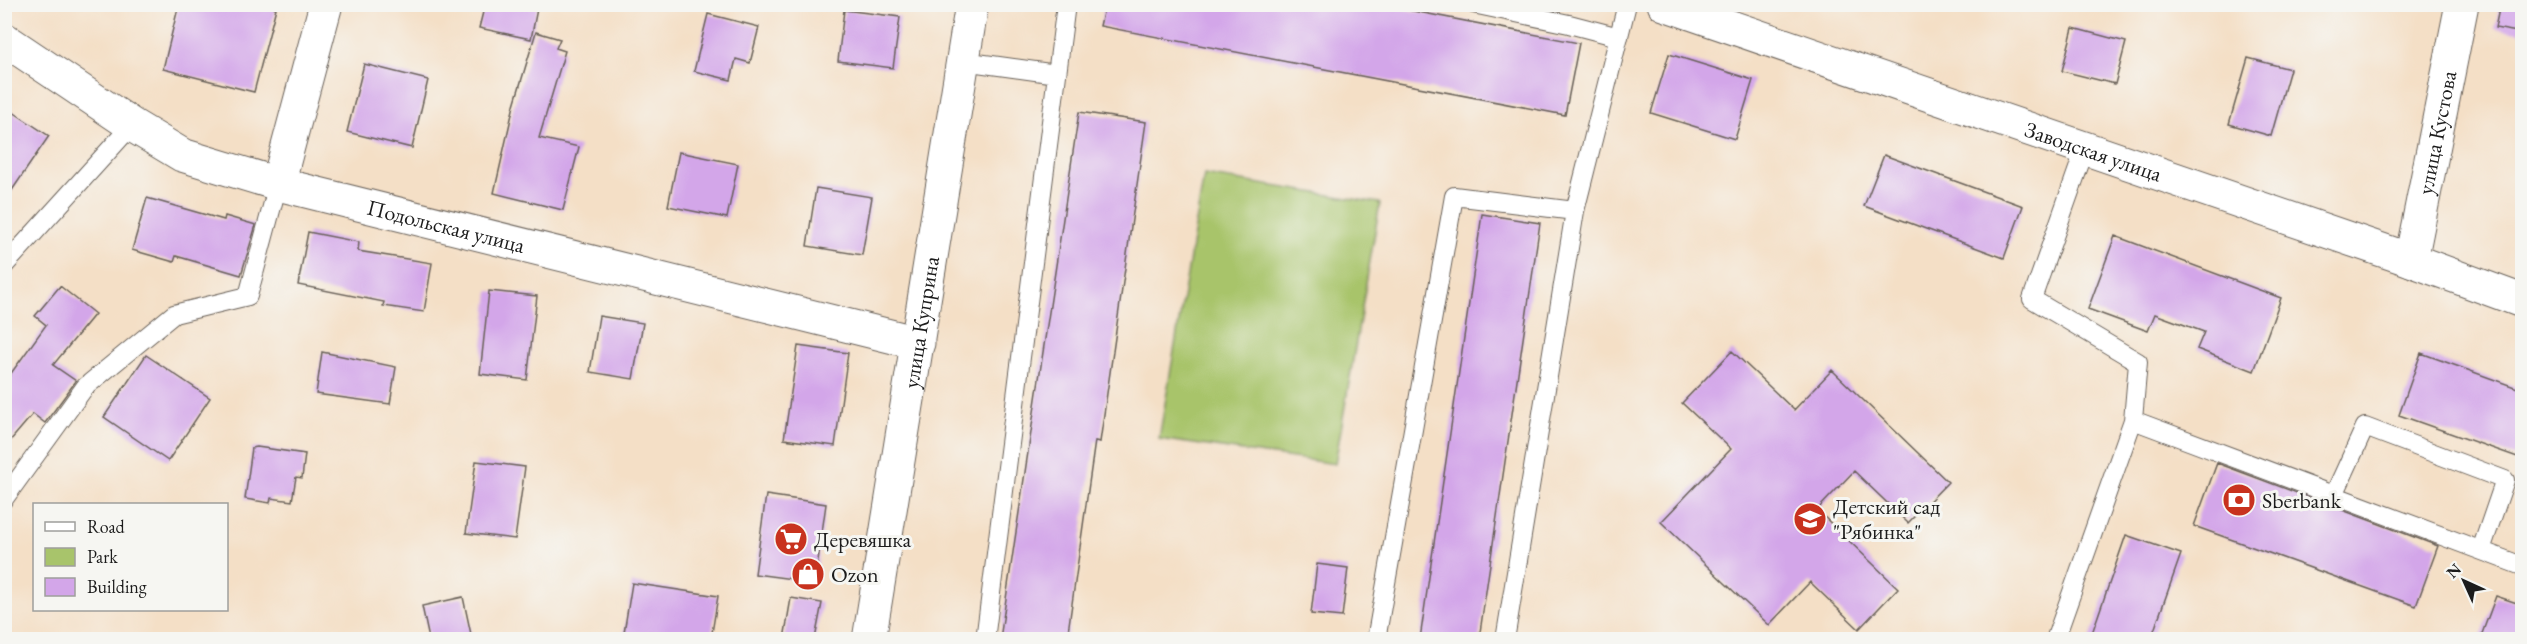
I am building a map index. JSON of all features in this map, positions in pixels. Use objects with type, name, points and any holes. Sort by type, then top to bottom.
[{"type":"street","points":[[278,184],[326,4]]},
{"type":"street","name":"улица Куприна","points":[[869,639],[972,4]]},
{"type":"street","name":"Заводская улица","points":[[1664,4],[2411,260],[2523,301]]},
{"type":"street","name":"улица Кустова","points":[[2411,260],[2462,4]]},
{"type":"street","name":"Подольская улица","points":[[4,39],[132,125],[182,155],[278,184],[918,343]]},
{"type":"lane","points":[[985,639],[1066,4]]},
{"type":"lane","points":[[1473,4],[1619,37]]},
{"type":"lane","points":[[1505,639],[1575,211],[1627,4]]},
{"type":"lane","points":[[963,61],[1057,74]]},
{"type":"lane","points":[[4,266],[132,125]]},
{"type":"lane","points":[[2055,639],[2133,420],[2139,362],[2032,299],[2085,148]]},
{"type":"lane","points":[[4,499],[85,387],[174,314],[249,296],[278,184]]},
{"type":"lane","points":[[1376,639],[1454,196],[1575,211]]},
{"type":"lane","points":[[2133,420],[2523,566]]},
{"type":"lane","points":[[2334,495],[2365,427],[2505,480],[2481,550]]},
{"type":"green space","points":[[1204,175],[1380,203],[1335,464],[1159,439]]},
{"type":"building","points":[[179,4],[261,4],[276,8],[254,92],[163,69]]},
{"type":"building","points":[[485,4],[538,4],[531,39],[479,28]]},
{"type":"building","points":[[1105,4],[1377,4],[1579,43],[1565,115],[1100,26]]},
{"type":"building","points":[[2500,4],[2523,4],[2523,33],[2495,28]]},
{"type":"building","points":[[844,10],[900,17],[893,68],[838,61]]},
{"type":"building","points":[[708,14],[759,27],[750,63],[736,59],[731,80],[694,71]]},
{"type":"building","points":[[2073,28],[2126,42],[2115,84],[2062,71]]},
{"type":"building","points":[[536,32],[560,39],[556,48],[565,51],[539,138],[579,147],[563,210],[494,193],[514,105]]},
{"type":"building","points":[[1669,54],[1753,80],[1735,139],[1651,113]]},
{"type":"building","points":[[2248,58],[2290,69],[2271,136],[2229,124]]},
{"type":"building","points":[[364,64],[428,80],[412,148],[347,132]]},
{"type":"building","points":[[4,106],[49,136],[4,202]]},
{"type":"building","points":[[1079,112],[1146,122],[1100,442],[1095,441],[1067,639],[1000,639]]},
{"type":"building","points":[[679,152],[738,164],[727,218],[668,206]]},
{"type":"building","points":[[1884,155],[2023,206],[2004,258],[1864,206]]},
{"type":"building","points":[[816,188],[872,197],[862,255],[807,246]]},
{"type":"building","points":[[147,198],[224,220],[225,216],[256,225],[241,275],[176,256],[174,262],[132,250]]},
{"type":"building","points":[[1482,214],[1540,223],[1479,639],[1420,639]]},
{"type":"building","points":[[308,232],[359,242],[358,251],[432,263],[424,312],[383,306],[384,302],[298,285]]},
{"type":"building","points":[[2115,236],[2281,298],[2254,371],[2197,349],[2204,332],[2155,314],[2148,331],[2088,309]]},
{"type":"building","points":[[60,286],[95,314],[53,365],[76,381],[45,423],[33,414],[4,448],[4,383],[46,325],[35,316]]},
{"type":"building","points":[[489,291],[537,296],[527,380],[480,374]]},
{"type":"building","points":[[599,316],[643,323],[633,379],[590,372]]},
{"type":"building","points":[[798,346],[848,353],[835,446],[784,439]]},
{"type":"building","points":[[1732,351],[1794,410],[1832,370],[1948,482],[1908,523],[1854,471],[1817,510],[1898,588],[1859,629],[1810,582],[1769,625],[1661,522],[1731,449],[1682,403]]},
{"type":"building","points":[[322,352],[396,367],[390,404],[316,394]]},
{"type":"building","points":[[2421,353],[2523,390],[2523,459],[2399,415]]},
{"type":"building","points":[[146,355],[210,398],[168,461],[104,417]]},
{"type":"building","points":[[252,448],[305,454],[302,478],[296,477],[292,501],[271,498],[270,503],[245,499]]},
{"type":"building","points":[[476,461],[525,467],[515,539],[466,533]]},
{"type":"building","points":[[2217,463],[2438,546],[2416,606],[2194,526]]},
{"type":"building","name":"Деревяшка","points":[[766,495],[826,504],[815,582],[755,574]]},
{"type":"building","points":[[2126,535],[2181,554],[2151,639],[2090,639]]},
{"type":"building","points":[[1317,564],[1348,568],[1342,617],[1311,614]]},
{"type":"building","points":[[632,583],[718,596],[711,639],[623,639]]},
{"type":"building","points":[[2496,596],[2523,605],[2523,639],[2480,639]]},
{"type":"building","points":[[463,597],[472,639],[429,639],[422,606]]},
{"type":"building","points":[[791,598],[822,603],[815,639],[784,639]]},
{"type":"place","name":"Sberbank","points":[[2239,500]]},
{"type":"place","name":"Детский сад \"Рябинка\"","points":[[1810,519]]},
{"type":"place","name":"Деревяшка","points":[[791,539]]},
{"type":"place","name":"Ozon","points":[[808,574]]}]
